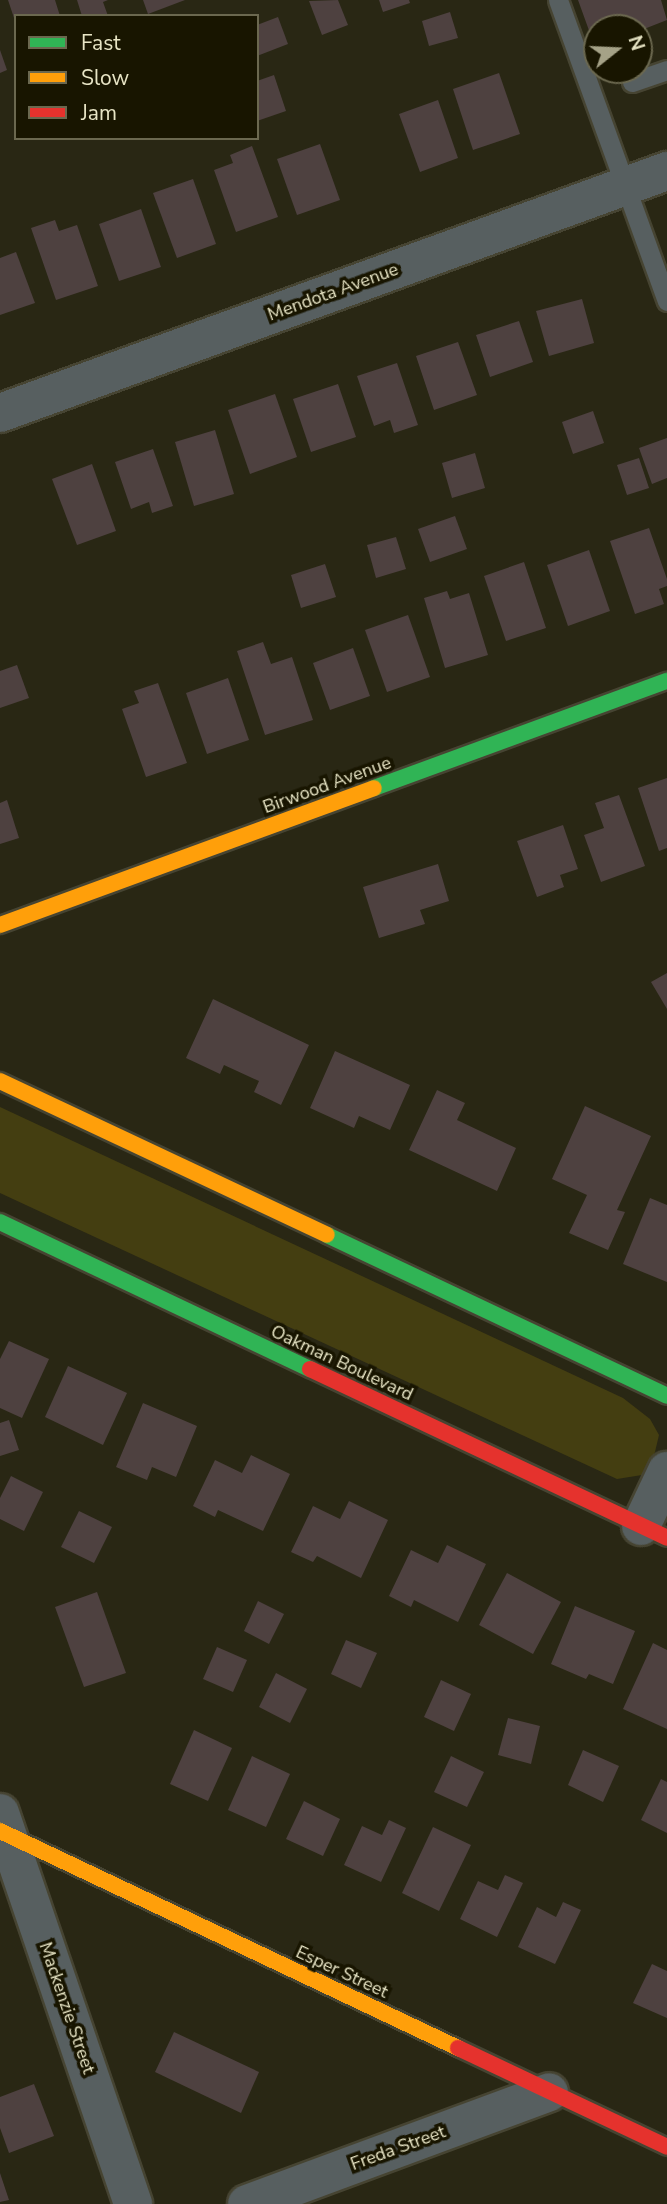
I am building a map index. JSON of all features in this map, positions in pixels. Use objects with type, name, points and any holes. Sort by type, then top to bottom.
[{"type":"street","name":"Mendota Avenue","points":[[0,413],[667,172]]},
{"type":"street","name":"Birwood Avenue","points":[[0,925],[667,681]]},
{"type":"street","points":[[0,1081],[667,1396]]},
{"type":"street","name":"Oakman Boulevard","points":[[0,1222],[654,1532]]},
{"type":"street","points":[[654,1532],[667,1471]]},
{"type":"street","name":"Esper Street","points":[[2,1826],[667,2147]]},
{"type":"street","name":"Mackenzie Street","points":[[2,1826],[134,2204]]},
{"type":"street","name":"Freda Street","points":[[247,2204],[549,2092]]},
{"type":"lane","points":[[558,0],[667,302]]},
{"type":"shaded area","points":[[0,1107],[623,1398],[650,1419],[659,1435],[654,1456],[642,1475],[617,1479],[0,1193]]},
{"type":"building","points":[[8,0],[55,0],[59,14],[14,14],[14,18]]},
{"type":"building","points":[[77,0],[108,0],[103,2],[107,14],[81,14]]},
{"type":"building","points":[[143,0],[185,0],[148,14]]},
{"type":"building","points":[[338,0],[348,25],[322,35],[309,1]]},
{"type":"building","points":[[379,0],[409,0],[410,3],[383,12]]},
{"type":"building","points":[[578,0],[661,0],[667,20],[653,26],[653,14],[583,14]]},
{"type":"building","points":[[450,12],[458,38],[429,46],[422,21]]},
{"type":"building","points":[[278,17],[288,44],[259,55],[259,24]]},
{"type":"building","points":[[0,50],[7,70],[0,73]]},
{"type":"building","points":[[499,73],[520,134],[473,150],[453,89]]},
{"type":"building","points":[[274,75],[286,111],[259,120],[259,80]]},
{"type":"building","points":[[438,100],[458,158],[420,172],[399,114]]},
{"type":"building","points":[[320,144],[340,200],[297,215],[277,159]]},
{"type":"building","points":[[252,146],[278,217],[236,232],[214,170],[233,163],[230,155]]},
{"type":"building","points":[[193,179],[216,244],[177,258],[153,193]]},
{"type":"building","points":[[141,209],[161,267],[119,281],[99,224]]},
{"type":"building","points":[[55,220],[59,231],[77,225],[98,286],[56,300],[31,228]]},
{"type":"building","points":[[16,252],[35,303],[0,315],[0,258]]},
{"type":"building","points":[[582,299],[594,343],[549,356],[536,311]]},
{"type":"building","points":[[519,321],[533,362],[490,377],[476,335]]},
{"type":"building","points":[[458,342],[477,395],[434,410],[416,356]]},
{"type":"building","points":[[397,363],[418,425],[394,433],[390,420],[374,426],[357,376]]},
{"type":"building","points":[[338,384],[356,437],[311,452],[293,399]]},
{"type":"building","points":[[275,394],[297,457],[250,474],[228,410]]},
{"type":"building","points":[[593,411],[604,443],[573,454],[562,422]]},
{"type":"building","points":[[215,430],[234,494],[194,506],[175,442]]},
{"type":"building","points":[[667,438],[667,478],[652,484],[639,448]]},
{"type":"building","points":[[153,449],[173,506],[152,513],[149,502],[131,509],[115,462]]},
{"type":"building","points":[[475,453],[485,488],[452,498],[442,463]]},
{"type":"building","points":[[639,458],[649,488],[627,495],[617,465]]},
{"type":"building","points":[[92,464],[116,531],[77,545],[52,479]]},
{"type":"building","points":[[455,516],[467,549],[430,562],[418,529]]},
{"type":"building","points":[[649,528],[667,586],[659,589],[664,604],[635,614],[610,541]]},
{"type":"building","points":[[396,537],[406,569],[376,578],[367,545]]},
{"type":"building","points":[[589,550],[610,611],[568,626],[547,565]]},
{"type":"building","points":[[524,562],[546,628],[506,641],[484,576]]},
{"type":"building","points":[[325,564],[336,597],[301,608],[291,575]]},
{"type":"building","points":[[447,591],[450,599],[469,593],[488,655],[445,668],[424,598]]},
{"type":"building","points":[[408,615],[430,677],[387,692],[365,630]]},
{"type":"building","points":[[263,642],[271,664],[292,657],[313,720],[265,735],[237,651]]},
{"type":"building","points":[[353,648],[370,696],[330,710],[313,663]]},
{"type":"building","points":[[17,665],[29,698],[0,708],[0,671]]},
{"type":"building","points":[[228,678],[249,740],[207,754],[186,693]]},
{"type":"building","points":[[158,683],[187,763],[146,777],[122,709],[139,703],[134,691]]},
{"type":"building","points":[[667,778],[667,848],[659,851],[638,788]]},
{"type":"building","points":[[619,795],[645,866],[601,882],[584,835],[604,828],[595,803]]},
{"type":"building","points":[[7,800],[19,838],[0,844],[0,803]]},
{"type":"building","points":[[563,825],[578,869],[560,875],[564,887],[537,897],[517,841]]},
{"type":"building","points":[[438,864],[449,901],[420,910],[425,924],[379,938],[363,887]]},
{"type":"building","points":[[667,973],[667,1009],[651,982]]},
{"type":"building","points":[[213,999],[309,1045],[281,1105],[254,1092],[259,1081],[224,1065],[220,1074],[186,1058]]},
{"type":"building","points":[[335,1051],[410,1085],[390,1130],[359,1116],[354,1128],[310,1108]]},
{"type":"building","points":[[437,1090],[465,1103],[457,1120],[516,1148],[497,1191],[409,1150]]},
{"type":"building","points":[[585,1106],[651,1136],[617,1210],[625,1212],[608,1250],[569,1233],[587,1195],[552,1179]]},
{"type":"building","points":[[650,1198],[667,1205],[667,1282],[623,1264]]},
{"type":"building","points":[[9,1341],[49,1359],[22,1418],[0,1408],[0,1359]]},
{"type":"building","points":[[68,1366],[127,1393],[103,1445],[45,1417]]},
{"type":"building","points":[[143,1403],[197,1426],[176,1477],[152,1467],[147,1480],[116,1467]]},
{"type":"building","points":[[9,1420],[19,1450],[0,1456],[0,1423]]},
{"type":"building","points":[[251,1455],[290,1474],[263,1531],[218,1510],[215,1517],[193,1506],[215,1460],[242,1473]]},
{"type":"building","points":[[11,1476],[43,1492],[24,1531],[0,1519],[0,1498]]},
{"type":"building","points":[[349,1501],[388,1520],[361,1578],[317,1556],[313,1562],[291,1552],[313,1506],[340,1519]]},
{"type":"building","points":[[79,1511],[112,1527],[94,1563],[61,1547]]},
{"type":"building","points":[[447,1545],[486,1564],[458,1622],[414,1600],[411,1607],[389,1596],[411,1550],[438,1563]]},
{"type":"building","points":[[507,1573],[561,1602],[533,1654],[479,1625]]},
{"type":"building","points":[[97,1592],[126,1673],[84,1687],[55,1607]]},
{"type":"building","points":[[258,1601],[284,1614],[269,1644],[244,1631]]},
{"type":"building","points":[[575,1606],[635,1631],[613,1684],[589,1674],[586,1679],[551,1664]]},
{"type":"building","points":[[346,1640],[377,1653],[361,1688],[331,1674]]},
{"type":"building","points":[[653,1643],[667,1650],[667,1729],[623,1709]]},
{"type":"building","points":[[217,1647],[247,1660],[233,1692],[203,1679]]},
{"type":"building","points":[[276,1673],[307,1689],[290,1723],[259,1707]]},
{"type":"building","points":[[441,1680],[471,1694],[454,1731],[424,1717]]},
{"type":"building","points":[[508,1718],[540,1726],[531,1764],[498,1755]]},
{"type":"building","points":[[194,1730],[232,1748],[208,1801],[170,1784]]},
{"type":"building","points":[[583,1750],[619,1766],[603,1802],[568,1785]]},
{"type":"building","points":[[252,1756],[290,1774],[266,1827],[228,1810]]},
{"type":"building","points":[[451,1756],[484,1772],[467,1807],[434,1792]]},
{"type":"building","points":[[661,1779],[667,1782],[667,1833],[641,1820]]},
{"type":"building","points":[[304,1801],[340,1819],[323,1856],[286,1839]]},
{"type":"building","points":[[389,1820],[406,1828],[381,1882],[344,1865],[362,1826],[382,1835]]},
{"type":"building","points":[[433,1827],[471,1845],[439,1911],[402,1893]]},
{"type":"building","points":[[505,1875],[523,1883],[497,1937],[460,1919],[478,1881],[498,1890]]},
{"type":"building","points":[[563,1902],[581,1910],[555,1964],[518,1947],[537,1907],[556,1917]]},
{"type":"building","points":[[652,1964],[667,1971],[667,2018],[633,2003]]},
{"type":"building","points":[[174,2032],[259,2072],[241,2113],[155,2072]]},
{"type":"building","points":[[34,2084],[54,2136],[9,2153],[0,2128],[0,2097]]},
{"type":"building","points":[[0,2173],[9,2200],[0,2202]]},
{"type":"traffic: fast","points":[[374,788],[667,681]]},
{"type":"traffic: fast","points":[[0,1222],[310,1369]]},
{"type":"traffic: fast","points":[[327,1235],[667,1396]]},
{"type":"traffic: slow","points":[[0,925],[374,788]]},
{"type":"traffic: slow","points":[[0,1081],[327,1235]]},
{"type":"traffic: slow","points":[[0,1831],[458,2048]]},
{"type":"traffic: jam","points":[[310,1369],[667,1538]]},
{"type":"traffic: jam","points":[[458,2048],[667,2147]]}]
